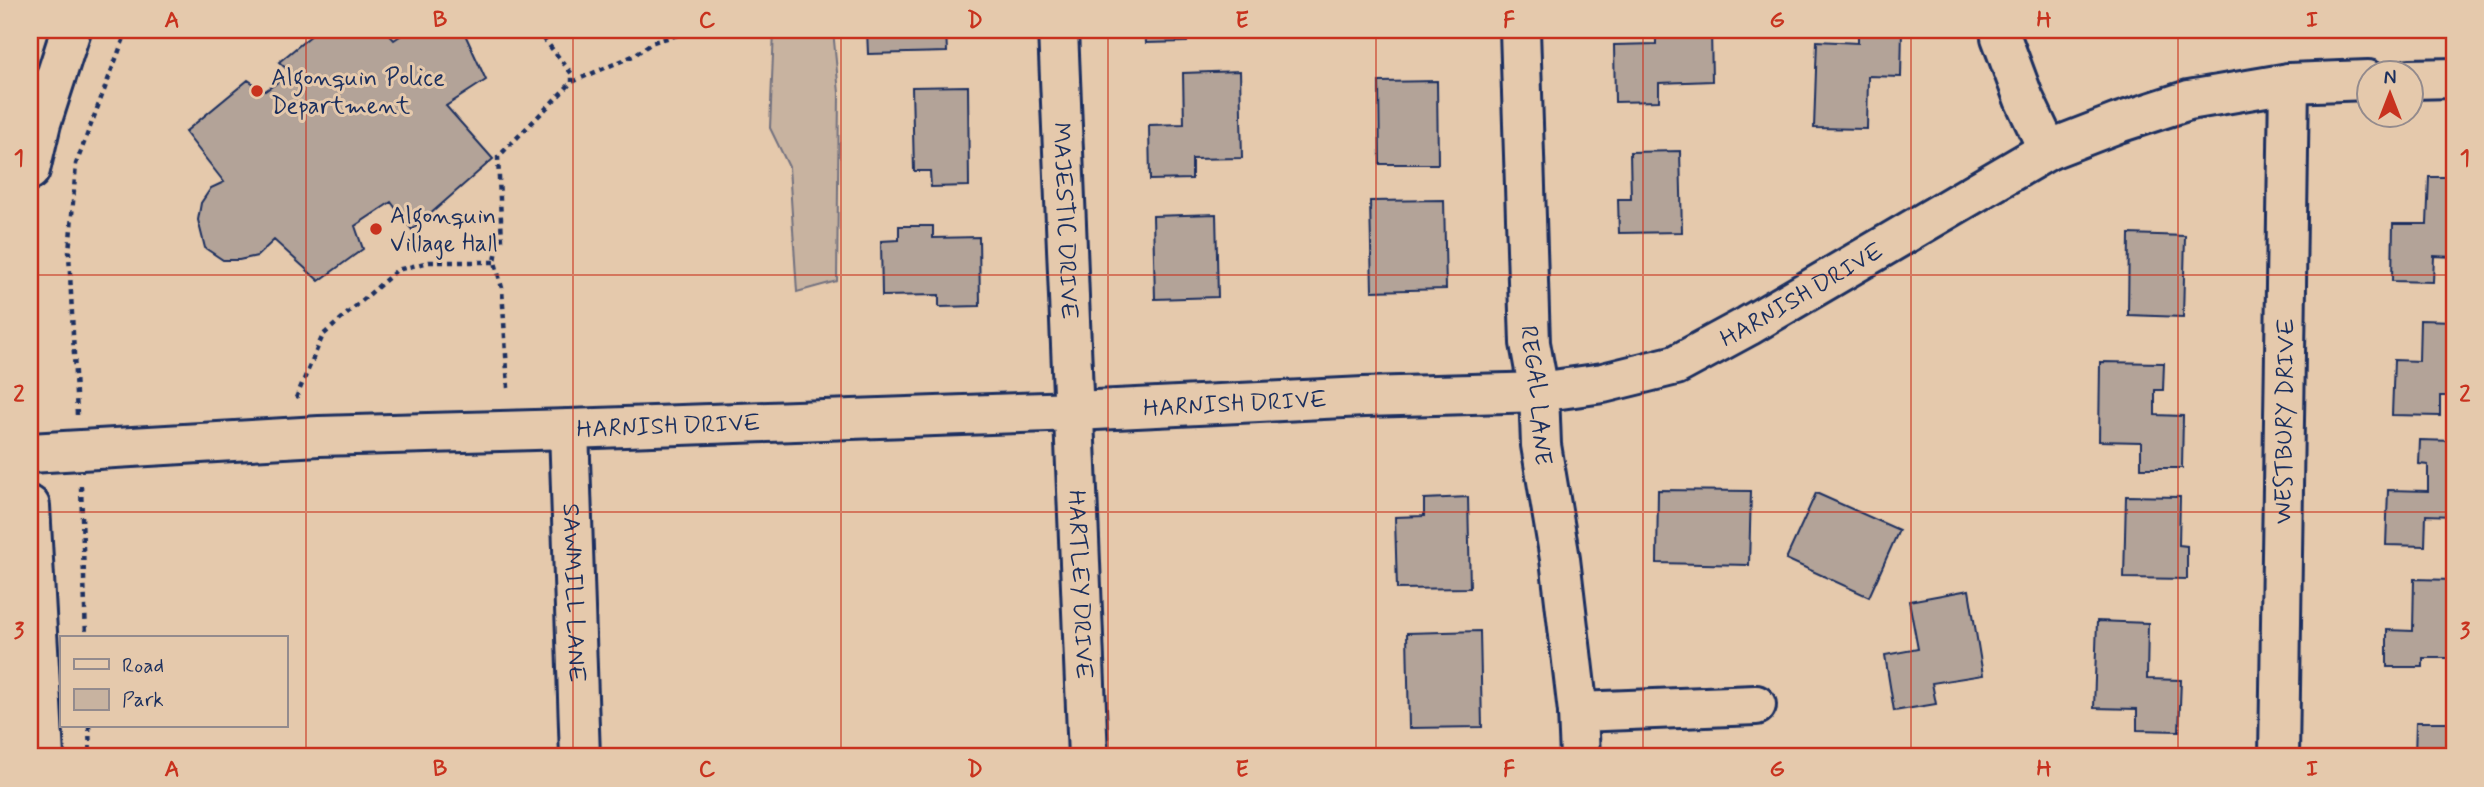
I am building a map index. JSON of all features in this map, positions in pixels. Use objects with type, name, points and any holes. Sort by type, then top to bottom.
[{"type":"street","points":[[30,170],[41,123],[71,30]]},
{"type":"street","name":"MAJESTIC DRIVE","points":[[1058,30],[1075,411]]},
{"type":"street","name":"REGAL LANE","points":[[1520,30],[1530,343],[1539,392],[1541,445],[1560,559],[1578,712],[1580,757]]},
{"type":"street","points":[[2000,30],[2024,99],[2048,150]]},
{"type":"street","points":[[2424,79],[2454,78]]},
{"type":"street","name":"HARNISH DRIVE","points":[[30,453],[319,436],[1075,411],[1364,397],[1539,392],[1603,383],[1676,365],[1748,326],[2048,150],[2189,100],[2288,83],[2354,81]]},
{"type":"street","name":"WESTBURY DRIVE","points":[[2279,757],[2288,83]]},
{"type":"street","name":"HARTLEY DRIVE","points":[[1075,411],[1088,757]]},
{"type":"street","name":"SAWMILL LANE","points":[[569,429],[580,757]]},
{"type":"street","points":[[30,506],[44,757]]},
{"type":"street","points":[[1578,712],[1756,705]]},
{"type":"path","points":[[86,636],[68,253],[76,164],[127,30]]},
{"type":"path","points":[[537,30],[572,74],[572,82]]},
{"type":"path","points":[[508,388],[502,288],[495,262],[497,249],[502,241],[498,156],[572,82],[633,56],[653,42],[695,30]]},
{"type":"path","points":[[296,397],[323,335],[397,270],[429,262],[495,262]]},
{"type":"path","points":[[89,728],[90,757]]},
{"type":"green space","points":[[774,30],[833,30],[839,93],[837,281],[797,292],[789,167],[770,128]]},
{"type":"building","points":[[318,30],[385,30],[394,40],[409,30],[463,30],[486,80],[446,106],[493,159],[412,230],[391,202],[355,226],[363,249],[319,281],[274,240],[257,256],[239,260],[223,260],[205,248],[198,220],[201,203],[211,188],[224,182],[185,132],[248,80],[265,91],[291,73],[279,62]]},
{"type":"building","points":[[867,30],[946,30],[947,52],[868,54]]},
{"type":"building","points":[[1145,30],[1187,30],[1187,42],[1146,43]]},
{"type":"building","points":[[1656,30],[1711,30],[1712,81],[1659,83],[1659,101],[1615,102],[1614,45],[1656,44]]},
{"type":"building","points":[[1858,30],[1902,30],[1901,77],[1868,76],[1867,129],[1814,128],[1817,41],[1858,43]]},
{"type":"building","points":[[1240,71],[1242,158],[1192,159],[1192,179],[1150,180],[1149,125],[1184,124],[1183,73]]},
{"type":"building","points":[[1437,81],[1438,164],[1380,164],[1379,82]]},
{"type":"building","points":[[968,86],[969,186],[931,187],[930,171],[914,171],[912,87]]},
{"type":"building","points":[[1680,151],[1682,232],[1619,233],[1618,199],[1631,199],[1630,152]]},
{"type":"building","points":[[2429,177],[2454,177],[2454,257],[2434,256],[2433,282],[2392,281],[2393,224],[2427,224]]},
{"type":"building","points":[[1444,200],[1446,289],[1372,291],[1370,201]]},
{"type":"building","points":[[1216,214],[1218,297],[1155,299],[1153,216]]},
{"type":"building","points":[[899,226],[933,226],[933,238],[979,237],[980,306],[939,307],[939,295],[882,296],[881,241],[899,240]]},
{"type":"building","points":[[2129,234],[2185,236],[2183,317],[2128,315]]},
{"type":"building","points":[[2420,320],[2454,321],[2454,396],[2440,396],[2440,416],[2392,415],[2394,360],[2419,361]]},
{"type":"building","points":[[2100,362],[2164,363],[2163,390],[2155,390],[2155,415],[2183,416],[2182,468],[2141,468],[2141,442],[2099,441]]},
{"type":"building","points":[[2420,440],[2454,441],[2454,516],[2426,515],[2425,546],[2386,545],[2388,490],[2428,491],[2428,465],[2419,464]]},
{"type":"building","points":[[1658,490],[1751,491],[1749,565],[1657,563]]},
{"type":"building","points":[[1816,493],[1899,530],[1869,597],[1786,559]]},
{"type":"building","points":[[2126,496],[2180,497],[2179,545],[2187,546],[2187,579],[2124,578]]},
{"type":"building","points":[[1468,497],[1470,588],[1397,589],[1395,517],[1424,516],[1424,499]]},
{"type":"building","points":[[2414,579],[2454,580],[2454,658],[2423,658],[2423,667],[2387,667],[2387,630],[2413,631]]},
{"type":"building","points":[[1969,590],[1983,675],[1932,683],[1936,704],[1894,711],[1885,655],[1918,649],[1909,601]]},
{"type":"building","points":[[2097,621],[2148,623],[2147,679],[2181,680],[2179,731],[2137,730],[2137,709],[2094,708]]},
{"type":"building","points":[[1480,631],[1482,727],[1409,728],[1407,633]]},
{"type":"building","points":[[2416,722],[2454,722],[2454,757],[2415,757]]},
{"type":"place","name":"Algonquin Police Department","points":[[257,91]]},
{"type":"place","name":"Algonquin Village Hall","points":[[376,229]]}]
